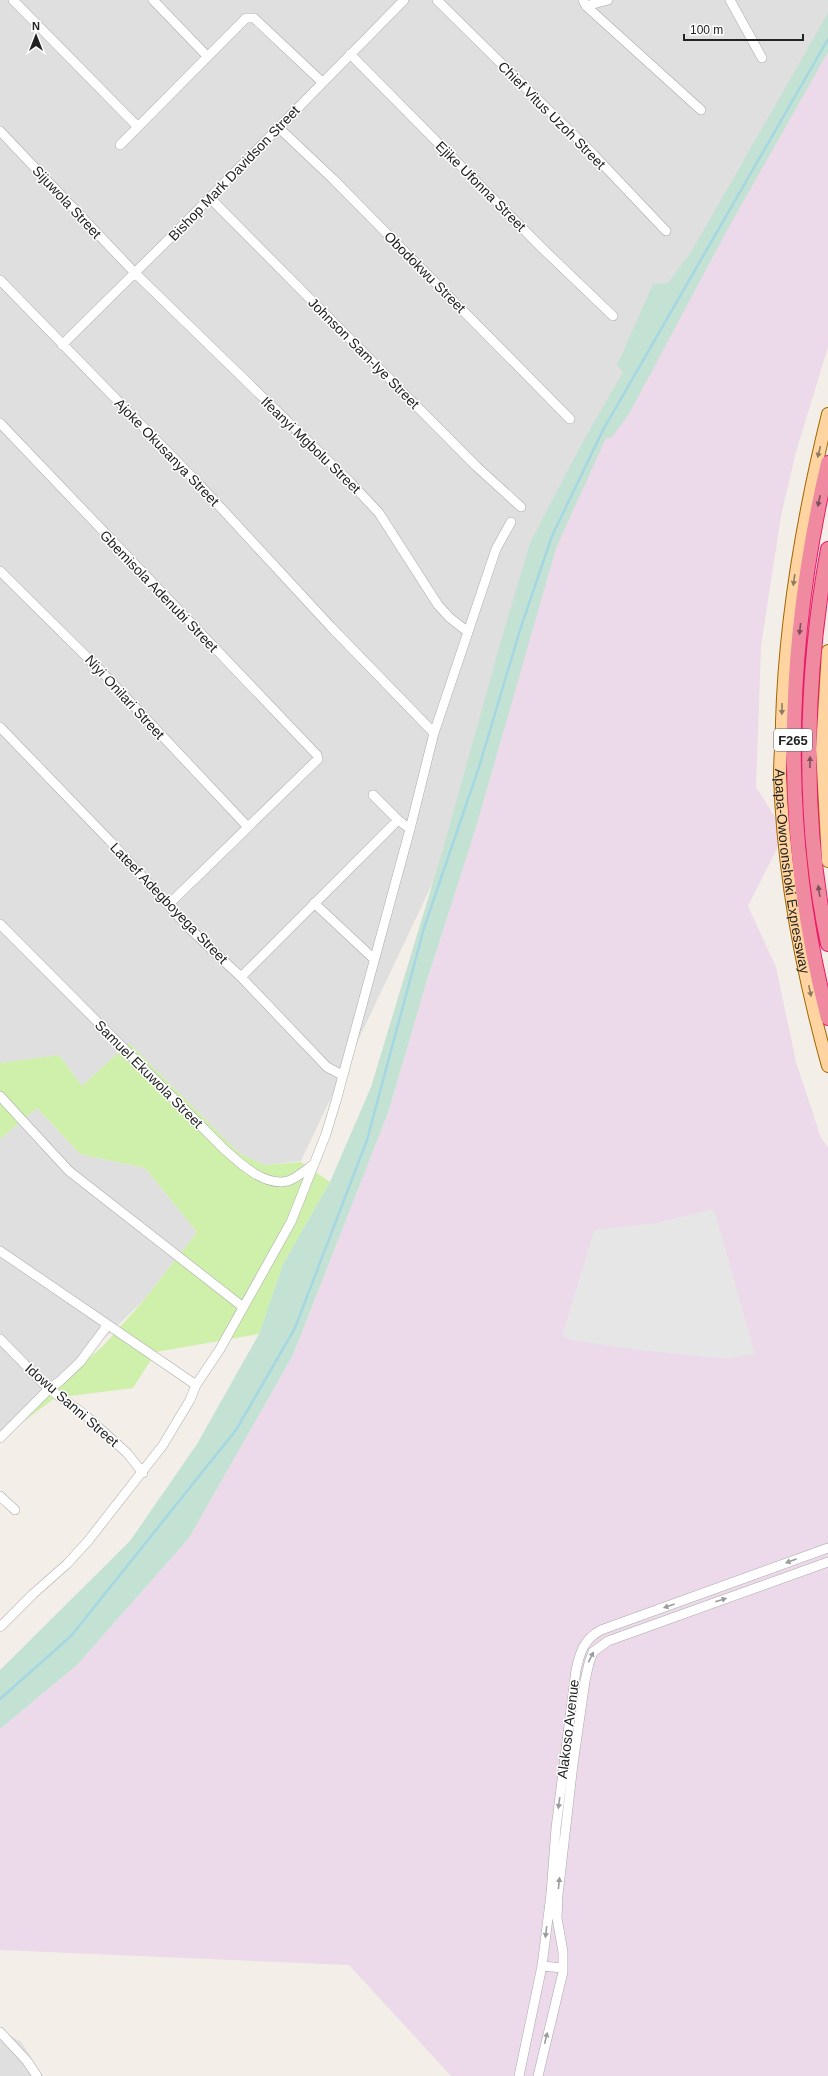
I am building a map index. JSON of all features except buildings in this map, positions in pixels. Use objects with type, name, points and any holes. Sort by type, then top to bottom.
[{"type":"highway","name":"Apapa-Oworonshoki Expressway","points":[[828,463],[818,505],[800,629],[792,758],[795,825],[804,935],[828,1018]]},
{"type":"highway","name":"Apapa-Oworonshoki Expressway","points":[[828,549],[817,625],[811,693],[810,780],[816,871],[828,944]]},
{"type":"main road","name":"Apapa-Oworonshoki Expressway","points":[[828,414],[810,486],[799,547],[786,641],[780,774],[787,856],[804,935],[828,1066]]},
{"type":"main road","points":[[828,651],[822,749],[828,861]]},
{"type":"street","points":[[13,0],[138,127]]},
{"type":"street","points":[[153,0],[207,56]]},
{"type":"street","name":"Bishop Mark Davidson Street","points":[[62,345],[404,0]]},
{"type":"street","name":"Chief Vitus Uzoh Street","points":[[437,0],[593,154],[666,231]]},
{"type":"street","points":[[584,3],[608,0]]},
{"type":"street","points":[[730,0],[762,58]]},
{"type":"street","points":[[584,3],[701,110]]},
{"type":"street","points":[[120,145],[240,22],[246,18],[254,18],[322,82]]},
{"type":"street","name":"Ejike Ufonna Street","points":[[350,54],[542,248],[613,316]]},
{"type":"street","name":"Obodokwu Street","points":[[278,127],[333,179],[570,419]]},
{"type":"street","name":"Sijuwola Street","points":[[0,131],[134,273]]},
{"type":"street","name":"Johnson Sam-Iye Street","points":[[209,197],[477,467],[521,507]]},
{"type":"street","name":"Ifeanyi Mgbolu Street","points":[[134,273],[350,482],[379,513],[438,605],[450,618],[468,632]]},
{"type":"street","name":"Ajoke Okusanya Street","points":[[0,280],[198,483],[331,627],[434,733]]},
{"type":"street","name":"Gbemisola Adenubi Street","points":[[0,423],[316,755],[318,759],[247,826]]},
{"type":"street","points":[[0,1627],[33,1594],[67,1564],[143,1473],[181,1415],[196,1385],[220,1349],[291,1222],[326,1134],[410,829],[434,733],[496,549],[511,522]]},
{"type":"street","name":"Niyi Onilari Street","points":[[0,571],[102,672],[247,826]]},
{"type":"street","name":"Lateef Adegboyega Street","points":[[0,727],[110,841],[168,905],[327,1067],[342,1075]]},
{"type":"street","points":[[372,795],[398,820],[410,829]]},
{"type":"street","points":[[240,977],[398,820]]},
{"type":"street","points":[[168,905],[247,826]]},
{"type":"street","points":[[314,903],[374,959]]},
{"type":"street","name":"Samuel Ekuwola Street","points":[[0,924],[224,1149],[248,1169],[269,1180],[279,1182],[289,1181],[314,1164]]},
{"type":"street","points":[[0,1096],[69,1171],[243,1307]]},
{"type":"street","points":[[0,1251],[107,1326],[185,1376],[196,1385]]},
{"type":"street","points":[[0,1438],[49,1389],[60,1382],[80,1362],[107,1326]]},
{"type":"street","name":"Idowu Sanni Street","points":[[0,1339],[49,1389],[98,1426],[127,1453],[143,1473]]},
{"type":"street","points":[[0,1496],[15,1510]]},
{"type":"street","name":"Alakoso Avenue","points":[[519,2076],[542,1966],[568,1723],[576,1670],[580,1653],[587,1638],[601,1630],[828,1548]]},
{"type":"street","name":"Alakoso Avenue","points":[[538,2076],[563,1968],[563,1952],[557,1918],[558,1895],[578,1720],[589,1663],[594,1652],[608,1641],[828,1562]]},
{"type":"street","points":[[542,1966],[563,1968]]},
{"type":"street","points":[[0,2032],[27,2061],[37,2076]]},
{"type":"shaded area","points":[[0,0],[828,0],[828,48],[301,1161],[264,1165],[239,1153],[129,1043],[82,1086],[59,1055],[0,1063]]},
{"type":"shaded area","points":[[828,52],[828,347],[796,452],[781,516],[761,646],[756,787],[785,833],[748,906],[776,967],[796,1062],[821,1138],[828,1148],[828,2076],[451,2076],[349,1965],[0,1950],[0,1729],[77,1665],[189,1538],[293,1355],[388,1113],[428,977],[475,831],[556,548],[606,438],[611,438],[629,414],[726,232]]},
{"type":"shaded area","points":[[37,1108],[80,1154],[145,1168],[197,1232],[144,1300],[0,1438],[0,1139]]},
{"type":"shaded area","points":[[714,1209],[755,1354],[728,1359],[639,1350],[572,1340],[562,1336],[594,1230],[655,1223]]},
{"type":"shaded area","points":[[0,2029],[21,2042],[43,2076],[0,2076]]},
{"type":"green space","points":[[828,13],[828,52],[726,232],[629,414],[611,438],[606,438],[556,548],[475,831],[428,977],[388,1113],[293,1355],[189,1538],[77,1665],[0,1729],[0,1670],[130,1541],[197,1444],[259,1334],[283,1264],[330,1182],[371,1087],[443,849],[530,543],[581,445],[623,372],[617,365],[653,284],[668,283],[691,252]]},
{"type":"green space","points":[[129,1043],[239,1153],[264,1165],[301,1162],[330,1182],[283,1264],[259,1334],[156,1352],[133,1388],[55,1398],[0,1439],[104,1345],[144,1300],[197,1232],[145,1168],[80,1154],[37,1108],[0,1139],[0,1063],[59,1055],[82,1086]]},
{"type":"waterway","points":[[0,1699],[71,1636],[236,1430],[295,1328],[367,1140],[424,928],[479,767],[520,630],[552,536],[603,430],[828,39]]}]
